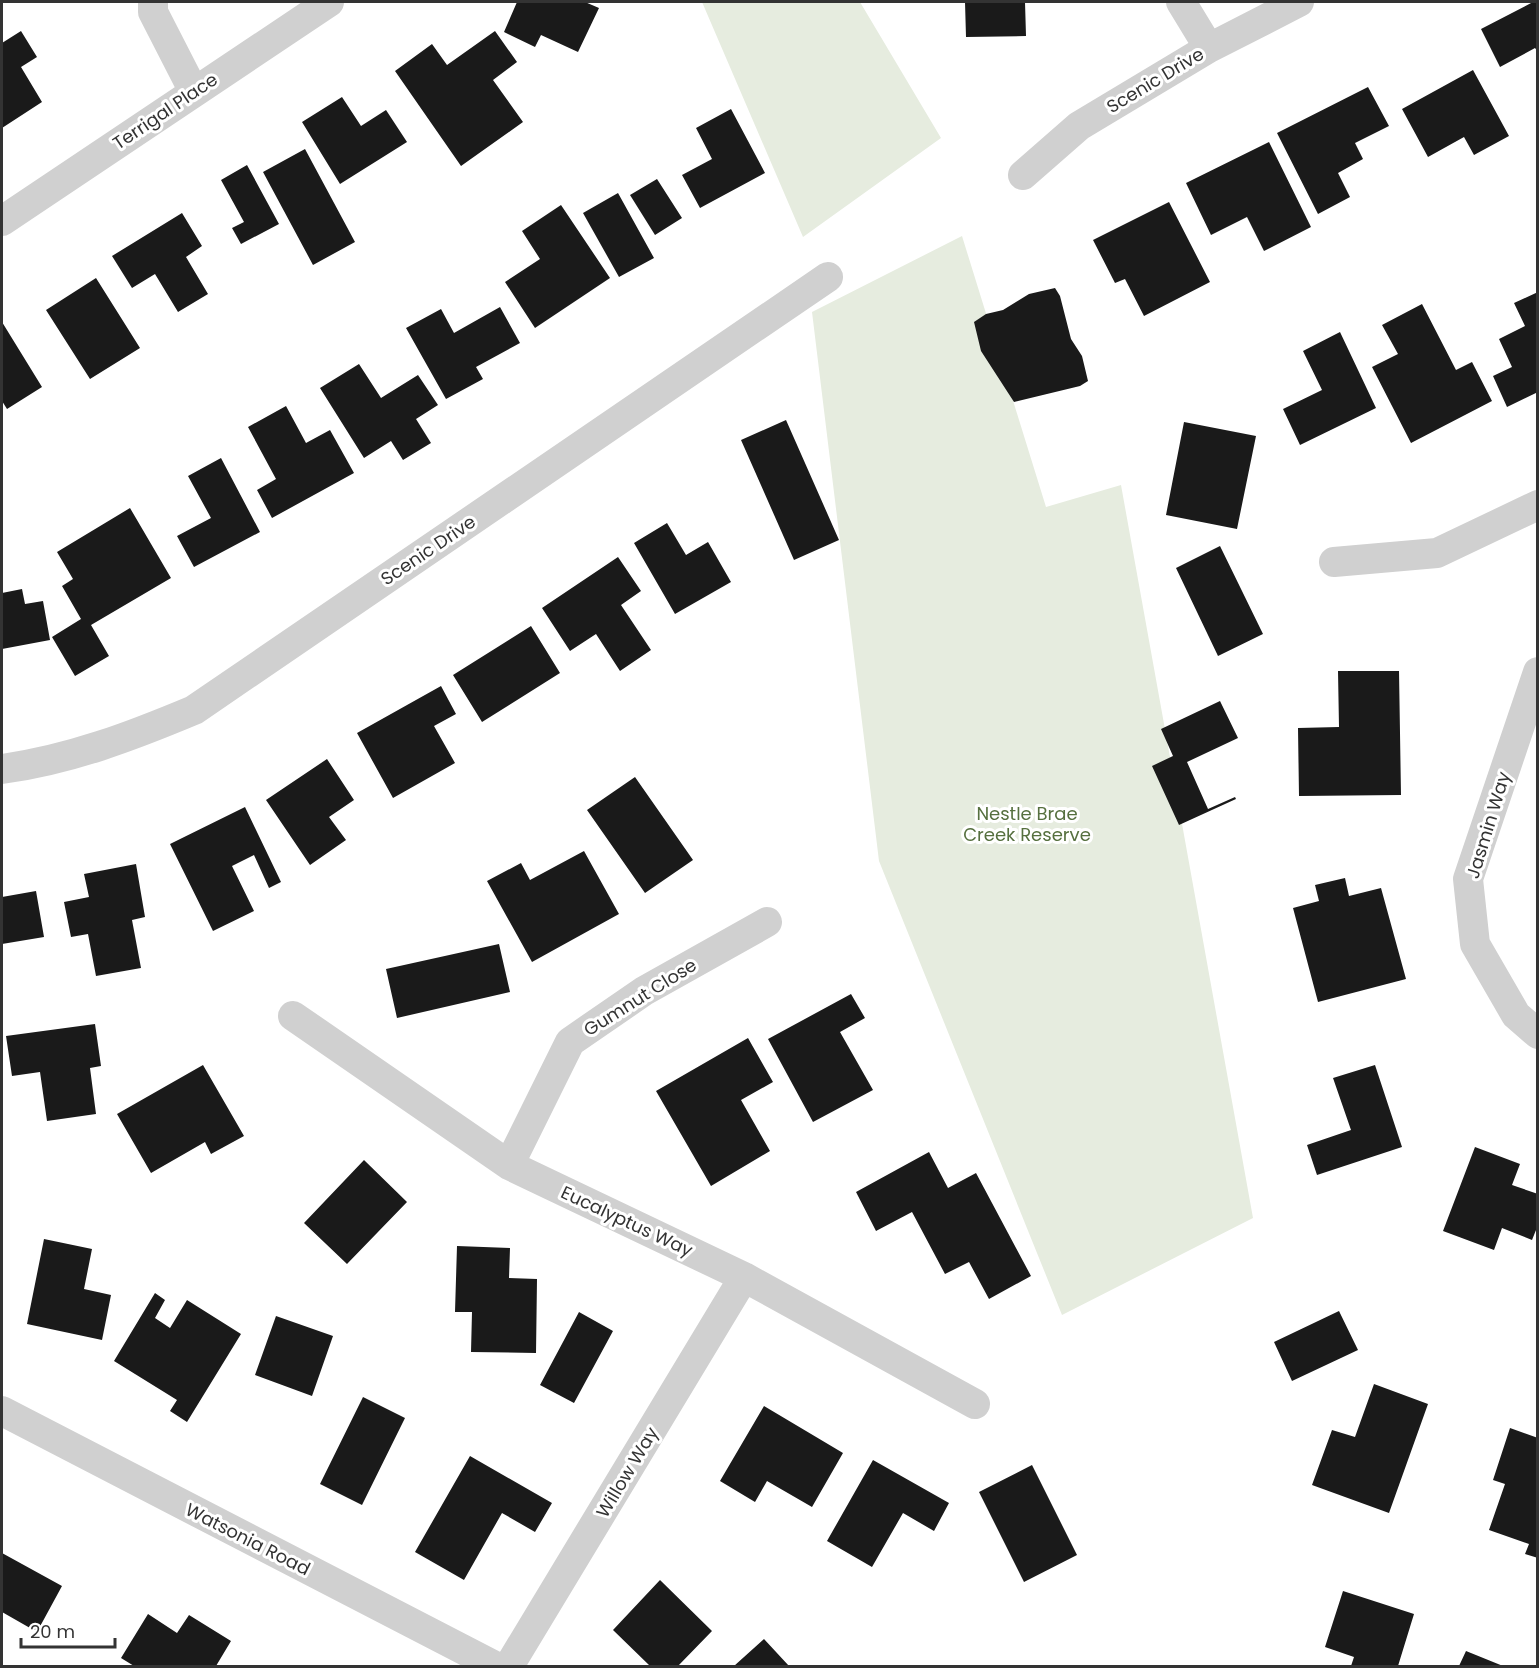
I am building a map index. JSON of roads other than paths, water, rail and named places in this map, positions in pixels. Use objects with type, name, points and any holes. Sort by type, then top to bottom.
[{"type":"street","points":[[153,2],[153,12],[194,92]]},
{"type":"street","name":"Terrigal Place","points":[[2,221],[330,2]]},
{"type":"street","points":[[1181,2],[1209,48]]},
{"type":"street","name":"Scenic Drive","points":[[1023,175],[1079,126],[1209,48],[1299,2]]},
{"type":"street","name":"Scenic Drive","points":[[2,769],[80,752],[117,741],[194,710],[828,277]]},
{"type":"street","points":[[1334,562],[1437,553],[1538,505]]},
{"type":"street","name":"Jasmin Way","points":[[1538,672],[1468,879],[1475,944],[1516,1015],[1538,1034]]},
{"type":"street","name":"Gumnut Close","points":[[509,1165],[570,1042],[644,991],[767,921]]},
{"type":"street","name":"Eucalyptus Way","points":[[293,1017],[509,1165],[744,1277],[975,1404]]},
{"type":"street","name":"Willow Way","points":[[509,1666],[744,1277]]},
{"type":"street","name":"Watsonia Road","points":[[2,1411],[495,1666]]},
{"type":"park label","name":"Nestle Brae Creek Reserve","points":[[1027,823]]}]
